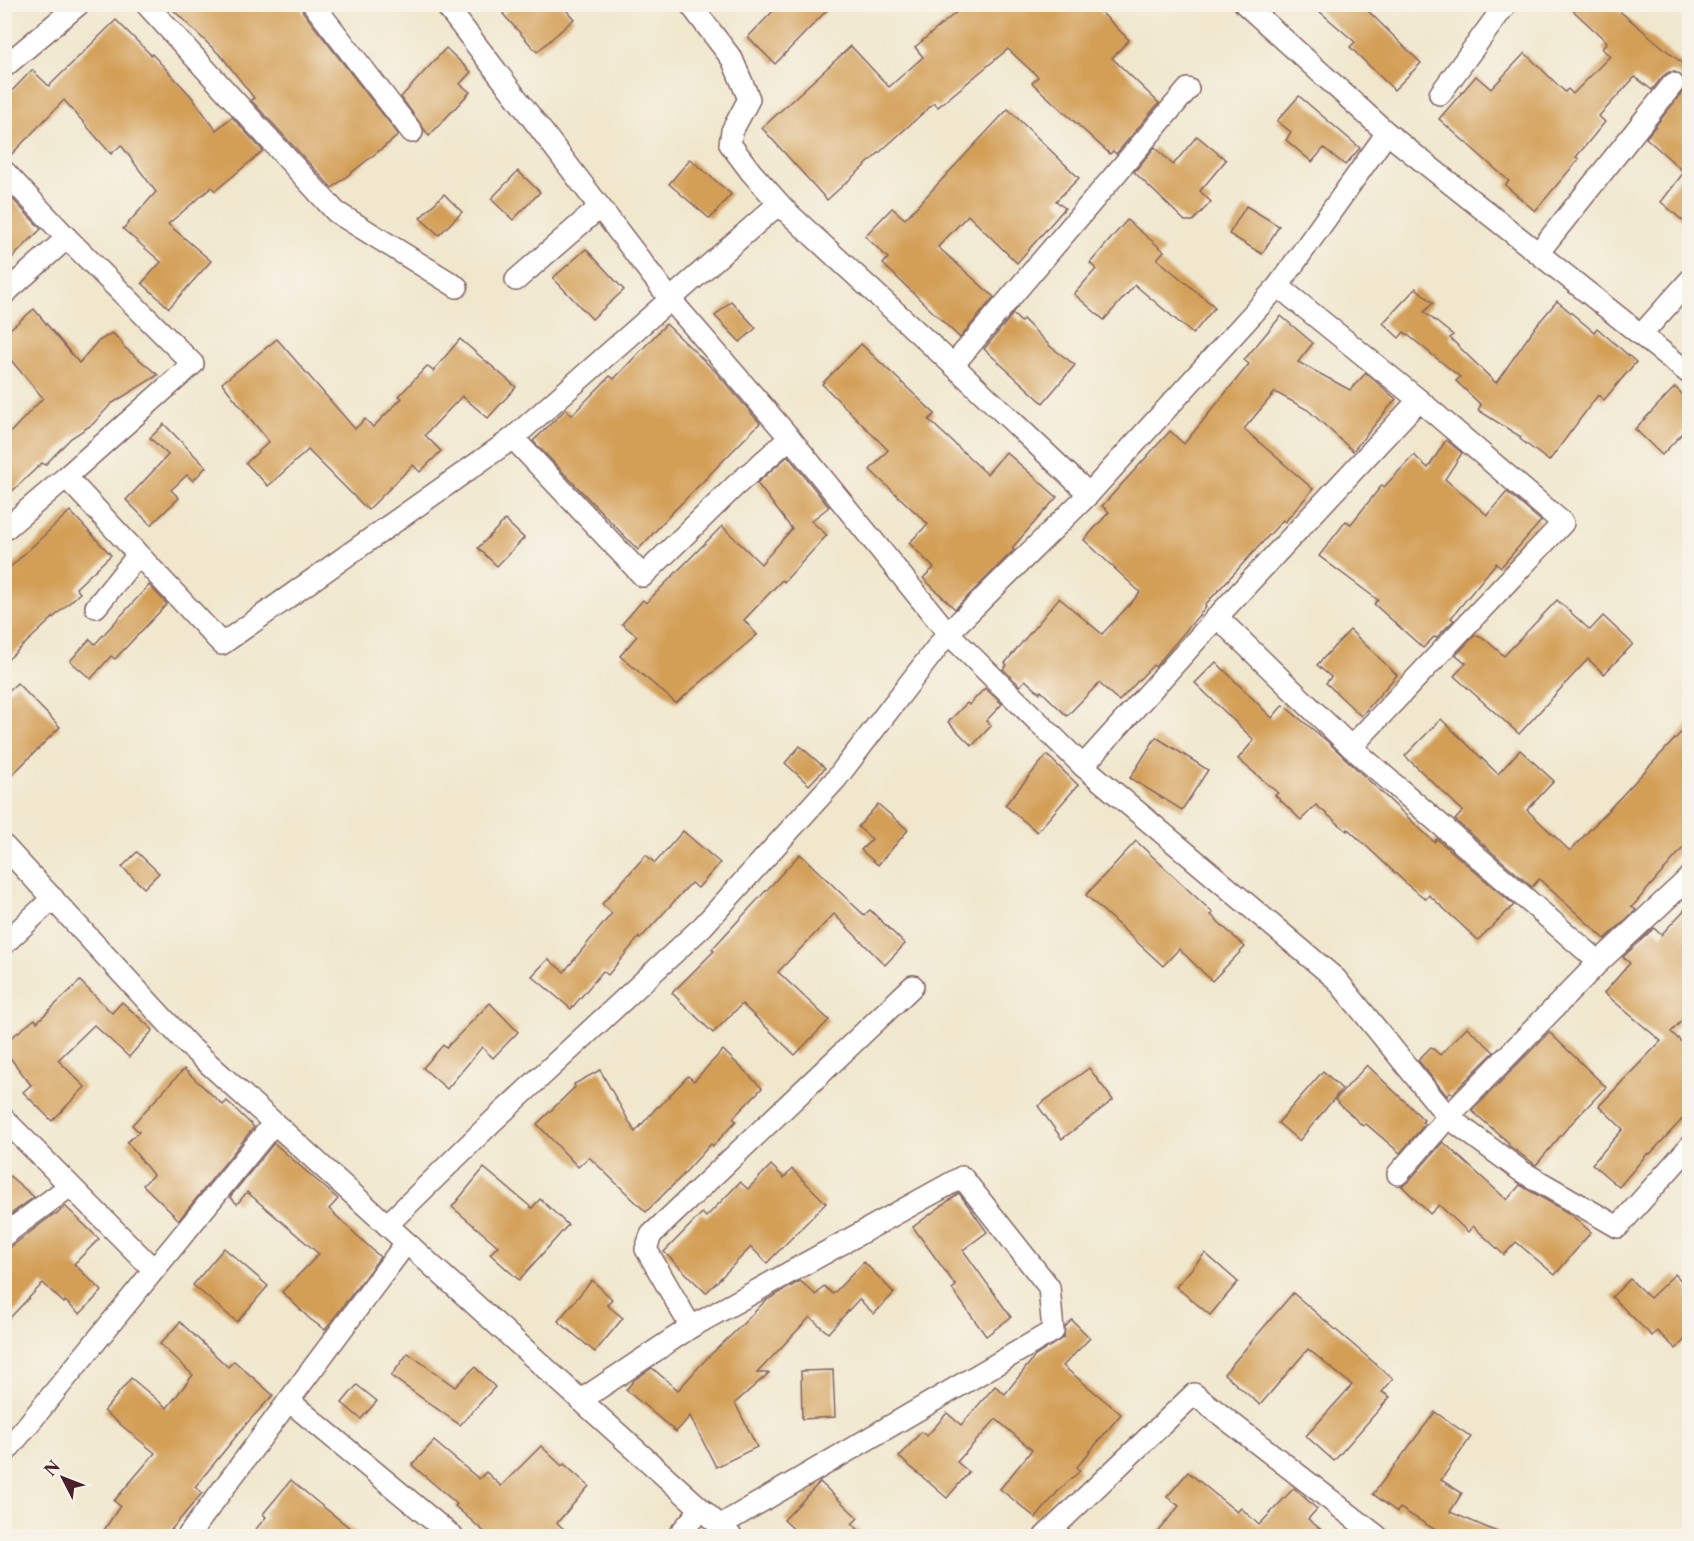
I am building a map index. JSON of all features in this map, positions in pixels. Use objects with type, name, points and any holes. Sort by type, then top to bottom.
[{"type":"street","points":[[4,67],[79,4]]},
{"type":"street","points":[[146,4],[336,212],[457,287]]},
{"type":"street","points":[[313,4],[412,132]]},
{"type":"street","points":[[445,4],[670,299],[790,438],[948,633],[1083,766],[1336,979],[1449,1117],[1521,1171],[1618,1227],[1689,1146]]},
{"type":"street","points":[[690,4],[732,59],[749,99],[732,131],[730,144],[751,172],[786,211],[1089,494]]},
{"type":"street","points":[[1245,4],[1387,133],[1689,374]]},
{"type":"street","points":[[1440,94],[1506,4]]},
{"type":"street","points":[[1539,253],[1673,84]]},
{"type":"street","points":[[953,365],[1188,89]]},
{"type":"street","points":[[387,1225],[493,1121],[703,926],[836,779],[948,633],[1089,494],[1278,286],[1387,133]]},
{"type":"street","points":[[4,171],[67,238],[193,364],[4,530]]},
{"type":"street","points":[[516,280],[600,207]]},
{"type":"street","points":[[66,477],[222,644],[513,438],[775,207],[786,211]]},
{"type":"street","points":[[4,294],[67,238]]},
{"type":"street","points":[[1641,335],[1689,280]]},
{"type":"street","points":[[1278,286],[1419,400],[1563,524],[1351,747]]},
{"type":"street","points":[[1083,766],[1217,617],[1419,400]]},
{"type":"street","points":[[513,438],[642,576],[735,486],[790,438]]},
{"type":"street","points":[[96,607],[138,555]]},
{"type":"street","points":[[1217,617],[1351,747],[1599,962]]},
{"type":"street","points":[[4,846],[188,1045],[725,1531],[1053,1331],[1050,1287],[962,1177],[691,1327],[581,1400]]},
{"type":"street","points":[[1398,1174],[1449,1117],[1599,962],[1689,877]]},
{"type":"street","points":[[4,944],[53,898]]},
{"type":"street","points":[[691,1327],[646,1249],[651,1235],[913,986]]},
{"type":"street","points":[[4,1119],[154,1270]]},
{"type":"street","points":[[4,1454],[274,1123]]},
{"type":"street","points":[[4,1235],[70,1186]]},
{"type":"street","points":[[188,1536],[406,1243]]},
{"type":"street","points":[[1045,1536],[1194,1394],[1377,1536]]},
{"type":"street","points":[[289,1401],[452,1536]]},
{"type":"street","points":[[678,1536],[701,1509]]},
{"type":"building","points":[[167,4],[300,4],[303,12],[399,135],[332,188],[251,100],[254,98],[223,58]]},
{"type":"building","points":[[513,4],[561,4],[574,19],[537,52],[503,14]]},
{"type":"building","points":[[780,4],[833,4],[775,64],[748,37]]},
{"type":"building","points":[[966,4],[1093,4],[1129,40],[1112,58],[1159,103],[1116,154],[1113,151],[1110,154],[1032,83],[1038,77],[1008,49],[938,107],[934,103],[827,200],[762,128],[851,46],[889,87],[923,57],[915,47]]},
{"type":"building","points":[[1311,4],[1361,4],[1421,63],[1394,90],[1350,47],[1355,42]]},
{"type":"building","points":[[1566,4],[1611,4],[1689,69],[1689,226],[1661,202],[1684,172],[1646,138],[1686,85],[1685,79],[1675,72],[1669,72],[1663,76],[1652,90],[1635,77],[1599,116],[1605,122],[1576,157],[1579,159],[1535,211],[1505,185],[1509,181],[1439,119],[1476,76],[1491,89],[1525,53],[1565,92],[1568,89],[1573,94],[1610,56],[1602,49],[1607,42]]},
{"type":"building","points":[[116,20],[191,96],[216,130],[232,117],[263,151],[215,191],[212,187],[168,224],[211,261],[169,308],[142,283],[161,262],[123,229],[156,192],[121,145],[111,154],[64,100],[7,159],[4,159],[4,99],[32,70],[49,86]]},
{"type":"building","points":[[446,48],[471,72],[460,84],[470,92],[429,136],[401,97]]},
{"type":"building","points":[[1299,96],[1360,148],[1345,165],[1324,148],[1312,162],[1286,140],[1291,132],[1277,121]]},
{"type":"building","points":[[1008,109],[1079,178],[1056,201],[1065,208],[1017,263],[968,215],[938,247],[994,297],[960,338],[883,264],[888,258],[865,236],[892,208],[905,219]]},
{"type":"building","points":[[1197,136],[1226,160],[1200,191],[1211,202],[1193,221],[1185,221],[1134,172],[1155,147],[1173,165]]},
{"type":"building","points":[[690,159],[731,194],[710,219],[669,184]]},
{"type":"building","points":[[518,171],[540,192],[513,220],[491,199]]},
{"type":"building","points":[[4,190],[41,229],[4,266]]},
{"type":"building","points":[[444,194],[462,212],[439,235],[420,218]]},
{"type":"building","points":[[1246,206],[1279,226],[1262,254],[1229,234]]},
{"type":"building","points":[[1127,220],[1164,251],[1157,259],[1215,307],[1193,334],[1135,285],[1104,320],[1074,294],[1096,269],[1090,263]]},
{"type":"building","points":[[586,249],[624,290],[592,319],[553,278]]},
{"type":"building","points":[[1416,288],[1433,303],[1424,312],[1453,335],[1450,338],[1496,383],[1536,326],[1557,301],[1594,332],[1597,328],[1636,362],[1604,400],[1598,395],[1549,461],[1520,439],[1521,437],[1478,410],[1481,405],[1456,381],[1460,377],[1404,332],[1399,338],[1383,323]]},
{"type":"building","points":[[731,301],[756,328],[740,342],[715,316]]},
{"type":"building","points":[[34,309],[79,363],[97,342],[112,333],[124,347],[158,375],[111,404],[93,424],[71,438],[45,465],[42,463],[4,499],[4,439],[43,398],[4,352],[4,334]]},
{"type":"building","points":[[1013,314],[1021,322],[1023,319],[1051,347],[1075,365],[1043,403],[984,349]]},
{"type":"building","points":[[1281,316],[1313,343],[1298,362],[1350,390],[1366,373],[1396,399],[1353,451],[1308,410],[1275,392],[1244,429],[1313,489],[1285,522],[1283,520],[1205,605],[1206,607],[1155,667],[1153,665],[1119,701],[1099,683],[1067,716],[1041,691],[1040,693],[1025,680],[1020,686],[1003,669],[1007,665],[1005,663],[1059,598],[1102,634],[1140,592],[1084,540],[1109,512],[1102,506],[1170,431],[1184,444],[1249,364],[1244,360]]},
{"type":"building","points":[[666,324],[715,371],[760,423],[638,550],[533,441],[566,409],[572,415],[610,376],[614,379]]},
{"type":"building","points":[[277,339],[355,429],[365,419],[373,427],[402,398],[399,396],[427,366],[433,371],[460,339],[516,387],[488,418],[462,396],[425,435],[441,451],[420,472],[413,465],[368,510],[308,450],[268,486],[246,463],[269,442],[222,383]]},
{"type":"building","points":[[861,344],[935,414],[929,420],[987,474],[1006,452],[1057,497],[1012,548],[1014,550],[955,609],[923,578],[934,568],[909,543],[928,524],[870,470],[888,450],[822,384]]},
{"type":"building","points":[[1675,387],[1689,401],[1689,426],[1662,455],[1635,429]]},
{"type":"building","points":[[164,424],[206,467],[193,481],[187,475],[171,490],[179,498],[151,525],[126,500],[168,455],[150,438]]},
{"type":"building","points":[[1446,440],[1462,453],[1445,479],[1487,515],[1507,492],[1541,521],[1501,567],[1496,563],[1451,618],[1454,620],[1423,648],[1374,604],[1378,600],[1319,556],[1346,521],[1351,524],[1382,485],[1384,487],[1414,455],[1428,468]]},
{"type":"building","points":[[788,456],[829,507],[811,521],[827,535],[784,582],[782,580],[744,620],[757,635],[676,703],[620,656],[637,636],[622,624],[643,600],[646,603],[722,526],[761,564],[792,529],[757,483]]},
{"type":"building","points":[[70,511],[111,555],[76,588],[80,593],[4,663],[4,573]]},
{"type":"building","points":[[505,520],[524,538],[497,566],[478,548]]},
{"type":"building","points":[[149,585],[167,604],[115,659],[111,656],[91,679],[70,661],[90,639],[95,644]]},
{"type":"building","points":[[1557,600],[1590,630],[1603,616],[1633,644],[1604,674],[1588,659],[1519,734],[1454,676],[1466,663],[1456,655],[1475,635],[1486,640],[1504,656]]},
{"type":"building","points":[[1350,630],[1397,675],[1361,716],[1326,683],[1331,677],[1317,665]]},
{"type":"building","points":[[1216,662],[1272,718],[1283,705],[1327,741],[1434,842],[1437,839],[1514,905],[1478,940],[1429,895],[1426,899],[1410,887],[1348,829],[1347,831],[1316,805],[1301,820],[1275,795],[1278,793],[1238,759],[1254,740],[1195,683]]},
{"type":"building","points":[[17,683],[60,727],[4,783],[4,695]]},
{"type":"building","points":[[985,688],[1002,704],[986,721],[991,726],[972,746],[948,722]]},
{"type":"building","points":[[1441,719],[1498,774],[1520,750],[1554,781],[1527,810],[1570,851],[1689,724],[1689,841],[1632,907],[1636,910],[1605,939],[1539,879],[1532,887],[1455,820],[1463,811],[1405,756]]},
{"type":"building","points":[[1156,737],[1208,770],[1182,810],[1130,778]]},
{"type":"building","points":[[800,746],[825,768],[809,785],[785,763]]},
{"type":"building","points":[[1047,755],[1078,785],[1037,832],[1005,805]]},
{"type":"building","points":[[878,804],[908,830],[878,865],[861,850],[872,839],[858,827]]},
{"type":"building","points":[[683,831],[720,863],[698,888],[691,883],[640,939],[639,937],[608,975],[603,971],[571,1009],[532,976],[548,959],[564,972],[612,913],[602,904],[646,855],[655,863]]},
{"type":"building","points":[[1136,841],[1213,913],[1211,915],[1245,947],[1212,981],[1179,949],[1163,966],[1086,895]]},
{"type":"building","points":[[137,852],[159,873],[144,888],[122,867]]},
{"type":"building","points":[[800,854],[864,915],[870,910],[905,944],[885,965],[834,914],[778,972],[829,1020],[795,1055],[742,1004],[713,1033],[672,993],[714,951],[712,949]]},
{"type":"building","points":[[1689,905],[1689,1013],[1671,1032],[1689,1049],[1689,1112],[1650,1154],[1648,1153],[1619,1187],[1592,1164],[1623,1129],[1599,1106],[1661,1041],[1604,993],[1630,963],[1623,957],[1654,928],[1661,935]]},
{"type":"building","points":[[80,981],[112,1013],[122,1002],[153,1030],[129,1057],[94,1025],[58,1060],[85,1087],[52,1121],[23,1092],[31,1085],[4,1050],[4,1043],[35,1019],[37,1022]]},
{"type":"building","points":[[490,1003],[518,1032],[493,1058],[482,1047],[447,1089],[423,1068],[443,1045],[446,1048]]},
{"type":"building","points":[[1467,1027],[1494,1052],[1452,1094],[1450,1092],[1447,1096],[1418,1060],[1431,1047],[1440,1055]]},
{"type":"building","points":[[1549,1032],[1606,1087],[1536,1165],[1508,1145],[1509,1143],[1472,1111]]},
{"type":"building","points":[[723,1050],[762,1088],[733,1118],[736,1121],[713,1146],[711,1144],[646,1212],[589,1157],[578,1167],[537,1124],[575,1087],[574,1084],[600,1070],[635,1132],[688,1076],[694,1081]]},
{"type":"building","points":[[1367,1065],[1424,1120],[1422,1122],[1425,1124],[1400,1153],[1366,1124],[1363,1126],[1335,1100]]},
{"type":"building","points":[[1089,1068],[1113,1100],[1062,1139],[1038,1106]]},
{"type":"building","points":[[184,1069],[223,1105],[227,1101],[254,1127],[179,1220],[143,1185],[153,1175],[127,1142],[139,1132],[132,1125]]},
{"type":"building","points":[[1323,1071],[1342,1089],[1299,1141],[1278,1123]]},
{"type":"building","points":[[1443,1142],[1507,1200],[1520,1185],[1570,1214],[1591,1232],[1555,1275],[1516,1242],[1504,1255],[1473,1226],[1468,1232],[1439,1205],[1430,1214],[1402,1186]]},
{"type":"building","points":[[274,1143],[338,1199],[329,1209],[380,1257],[325,1330],[282,1292],[319,1254],[247,1192],[237,1204],[230,1197]]},
{"type":"building","points":[[771,1165],[784,1178],[792,1169],[826,1203],[767,1263],[751,1247],[706,1293],[664,1252],[702,1213],[706,1217],[740,1182],[748,1189]]},
{"type":"building","points":[[484,1168],[532,1208],[540,1199],[568,1225],[519,1280],[490,1254],[498,1246],[452,1207]]},
{"type":"building","points":[[4,1171],[34,1197],[4,1219]]},
{"type":"building","points":[[959,1193],[987,1232],[963,1250],[1011,1317],[986,1336],[952,1289],[956,1286],[913,1227]]},
{"type":"building","points":[[65,1206],[99,1239],[74,1264],[102,1291],[80,1314],[65,1301],[64,1303],[43,1283],[4,1324],[4,1252]]},
{"type":"building","points":[[224,1248],[268,1286],[237,1322],[193,1285]]},
{"type":"building","points":[[1205,1253],[1238,1282],[1210,1315],[1176,1287]]},
{"type":"building","points":[[864,1262],[894,1293],[874,1314],[859,1299],[828,1333],[810,1317],[757,1373],[769,1373],[735,1403],[757,1447],[716,1467],[690,1416],[676,1432],[626,1390],[634,1380],[652,1368],[678,1390],[765,1301],[800,1281],[816,1295],[824,1286],[833,1294]]},
{"type":"building","points":[[1675,1274],[1689,1289],[1689,1335],[1676,1349],[1657,1331],[1652,1336],[1612,1297],[1630,1279],[1650,1298]]},
{"type":"building","points":[[592,1280],[612,1299],[607,1305],[623,1318],[595,1352],[558,1321]]},
{"type":"building","points":[[1293,1293],[1393,1379],[1382,1392],[1390,1397],[1334,1461],[1306,1436],[1352,1385],[1308,1349],[1260,1405],[1224,1374]]},
{"type":"building","points":[[1072,1320],[1090,1338],[1063,1366],[1121,1414],[1077,1467],[1080,1471],[1060,1489],[1036,1518],[1000,1489],[1032,1450],[996,1419],[957,1462],[969,1472],[947,1498],[899,1457],[921,1432],[927,1436],[947,1413],[961,1425],[995,1386],[1005,1394],[1035,1356],[1064,1337],[1065,1327]]},
{"type":"building","points":[[180,1322],[228,1367],[234,1361],[273,1395],[195,1487],[202,1493],[166,1536],[100,1536],[120,1506],[114,1501],[155,1453],[104,1411],[131,1378],[167,1408],[193,1375],[160,1344]]},
{"type":"building","points":[[408,1353],[455,1387],[475,1367],[495,1387],[460,1425],[391,1376]]},
{"type":"building","points":[[833,1370],[835,1417],[802,1419],[801,1371]]},
{"type":"building","points":[[357,1385],[377,1401],[361,1419],[342,1403]]},
{"type":"building","points":[[1435,1412],[1471,1437],[1441,1480],[1462,1493],[1450,1512],[1507,1536],[1445,1536],[1400,1508],[1397,1512],[1373,1494]]},
{"type":"building","points":[[434,1441],[479,1479],[486,1472],[501,1486],[541,1446],[562,1466],[564,1464],[589,1486],[557,1523],[572,1536],[489,1536],[455,1506],[457,1504],[412,1465]]},
{"type":"building","points":[[1188,1472],[1237,1512],[1241,1508],[1259,1525],[1294,1488],[1317,1509],[1308,1519],[1329,1536],[1154,1536],[1179,1506],[1167,1497]]},
{"type":"building","points":[[291,1480],[360,1536],[250,1536],[266,1517],[263,1514]]},
{"type":"building","points":[[820,1482],[858,1518],[852,1524],[866,1536],[801,1536],[784,1520]]}]
